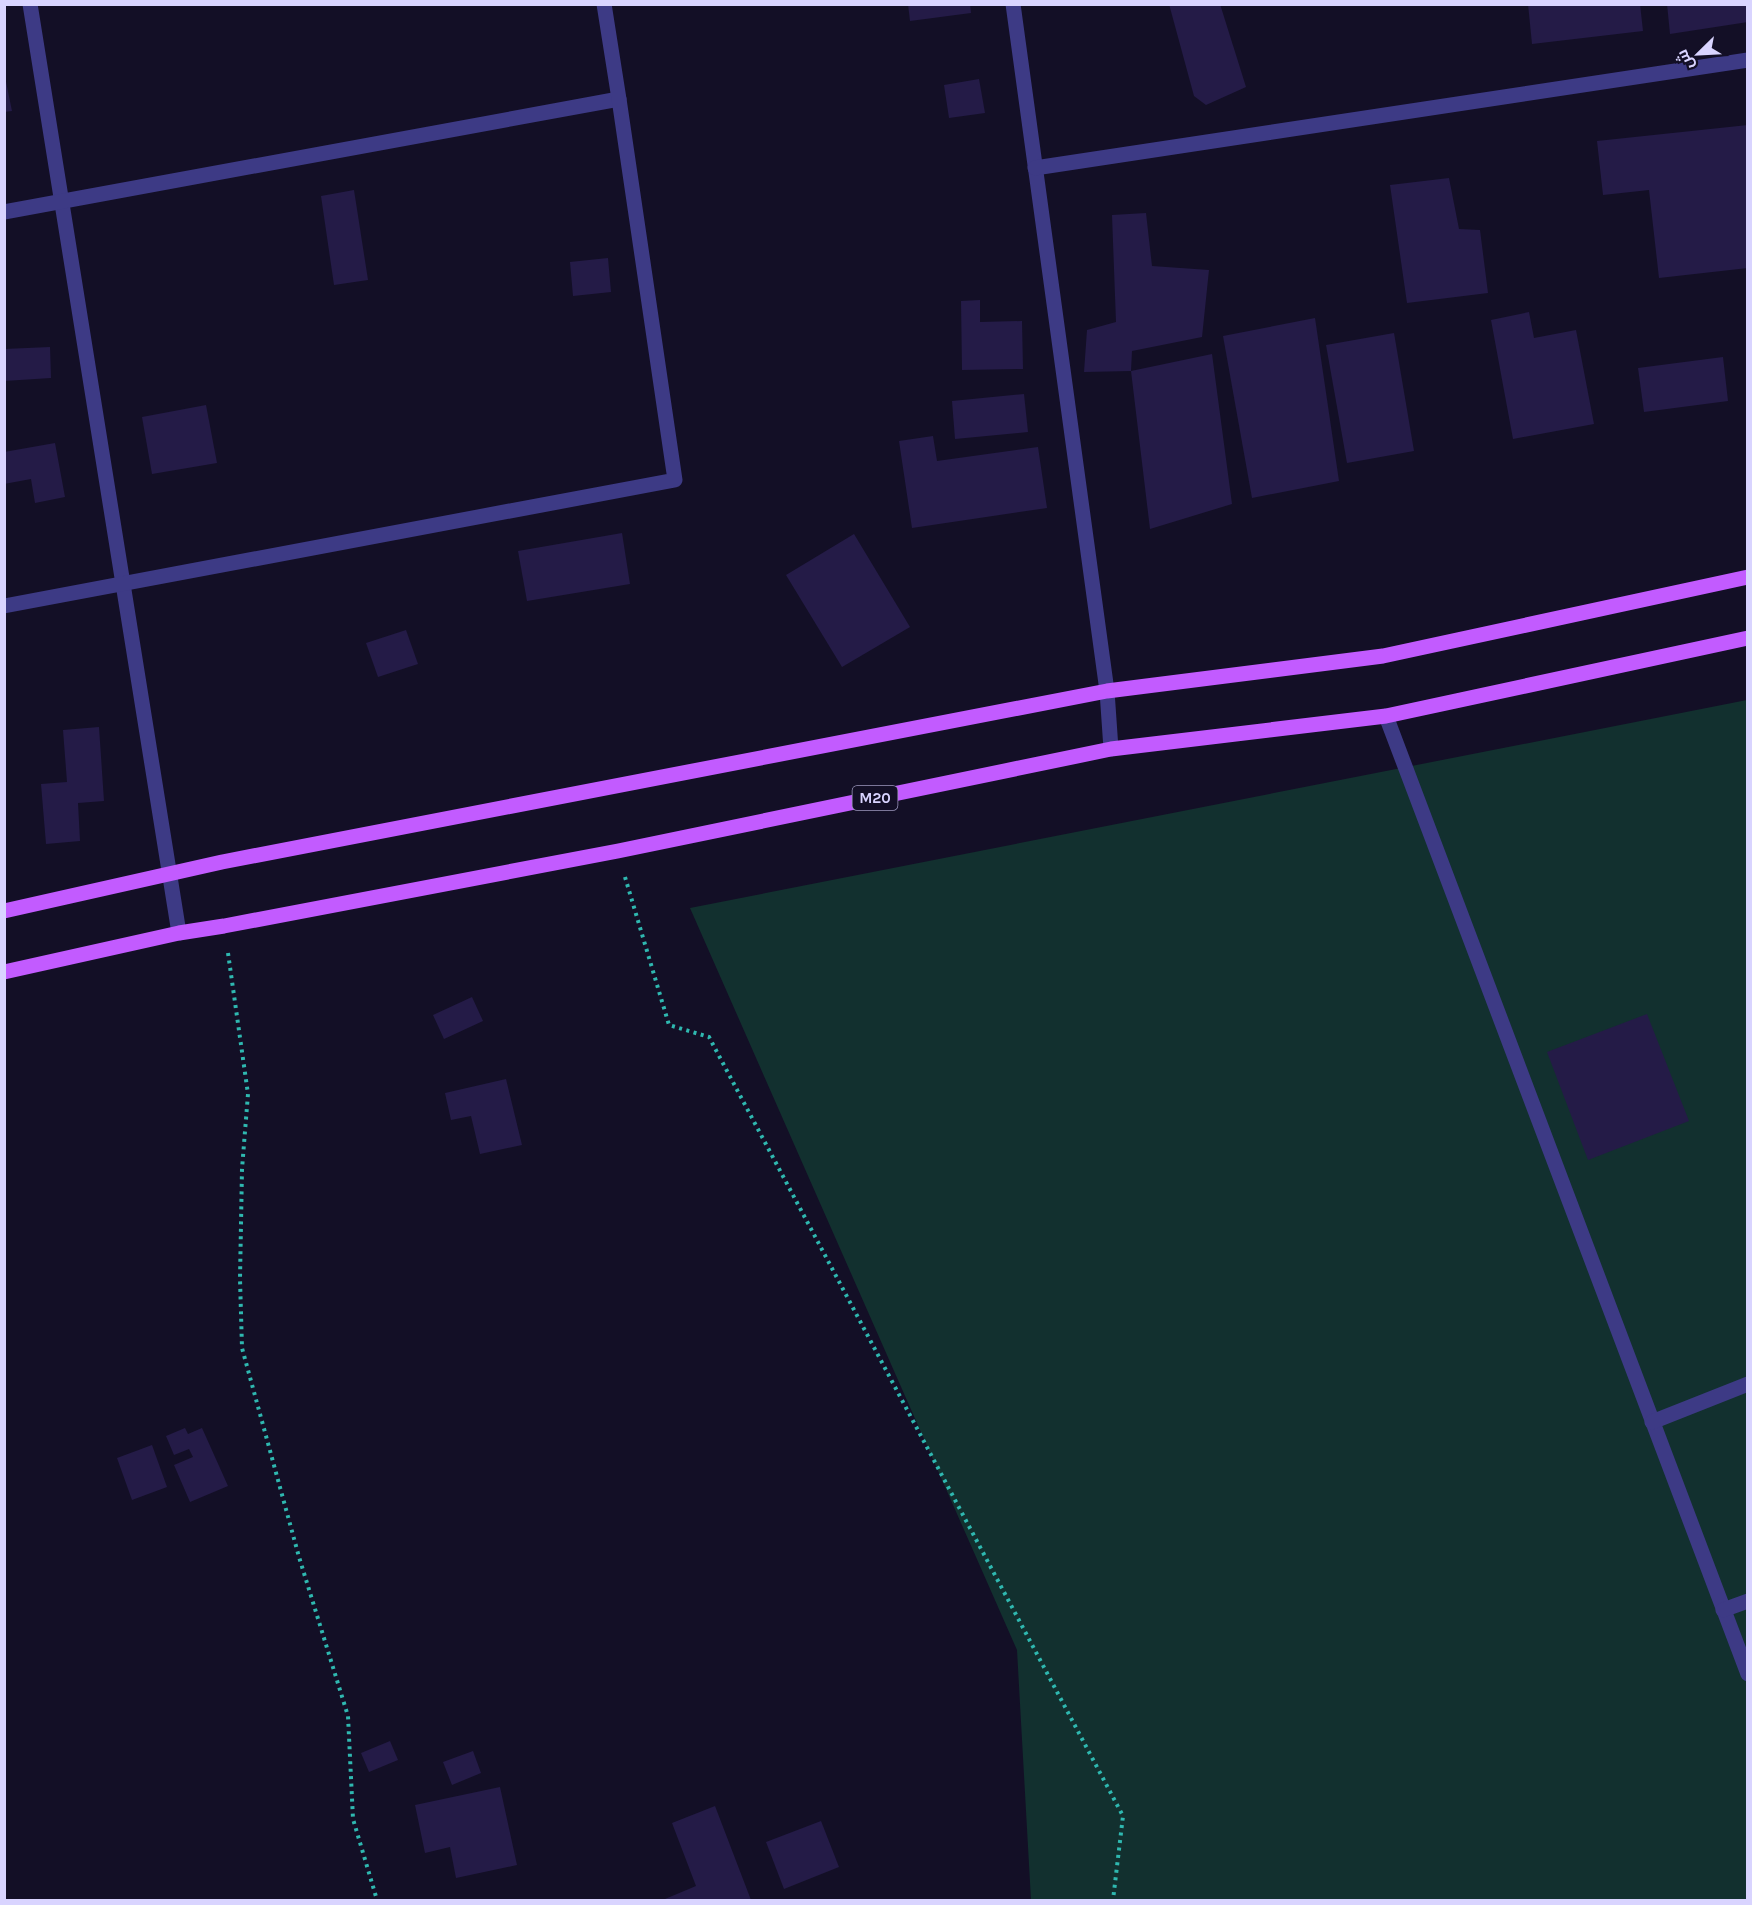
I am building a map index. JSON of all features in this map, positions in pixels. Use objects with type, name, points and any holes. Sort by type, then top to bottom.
[{"type":"main road","points":[[4,911],[234,860],[1107,691],[1383,656],[1748,577]]},
{"type":"main road","name":"M20","points":[[4,972],[178,933],[618,851],[1111,749],[1386,716],[1748,638]]},
{"type":"street","points":[[30,4],[178,933]]},
{"type":"street","points":[[4,606],[675,480],[604,4]]},
{"type":"street","points":[[1013,4],[1107,691],[1111,749]]},
{"type":"street","points":[[1035,168],[1748,60]]},
{"type":"street","points":[[4,212],[619,99]]},
{"type":"street","points":[[1386,716],[1748,1674]]},
{"type":"street","points":[[1652,1422],[1748,1384]]},
{"type":"street","points":[[1723,1610],[1748,1601]]},
{"type":"path","points":[[618,851],[669,1025],[709,1037],[1123,1816],[1113,1900]]},
{"type":"path","points":[[224,926],[248,1094],[242,1191],[240,1279],[242,1348],[299,1557],[348,1716],[354,1819],[377,1900]]},
{"type":"green space","points":[[1747,700],[1747,1900],[1031,1900],[1017,1650],[690,908]]},
{"type":"building","points":[[908,4],[970,4],[971,13],[910,21]]},
{"type":"building","points":[[1169,4],[1220,4],[1246,87],[1206,105],[1194,96]]},
{"type":"building","points":[[1528,4],[1640,4],[1643,31],[1532,44]]},
{"type":"building","points":[[1667,4],[1748,4],[1748,22],[1670,34]]},
{"type":"building","points":[[4,72],[12,111],[4,112]]},
{"type":"building","points":[[979,79],[985,113],[949,118],[944,85]]},
{"type":"building","points":[[1748,125],[1748,268],[1659,278],[1649,190],[1603,195],[1597,141]]},
{"type":"building","points":[[1449,178],[1459,229],[1480,230],[1488,293],[1407,303],[1390,185]]},
{"type":"building","points":[[354,190],[368,280],[334,285],[321,196]]},
{"type":"building","points":[[1146,213],[1152,266],[1209,270],[1202,337],[1132,351],[1131,371],[1084,372],[1087,330],[1116,322],[1112,215]]},
{"type":"building","points":[[608,258],[611,292],[573,296],[570,262]]},
{"type":"building","points":[[980,300],[980,322],[1022,321],[1023,369],[962,370],[961,301]]},
{"type":"building","points":[[1529,312],[1534,338],[1576,330],[1594,424],[1513,439],[1491,320]]},
{"type":"building","points":[[1315,318],[1339,481],[1252,498],[1223,336]]},
{"type":"building","points":[[1394,333],[1414,451],[1347,463],[1326,345]]},
{"type":"building","points":[[50,347],[51,378],[4,381],[4,349]]},
{"type":"building","points":[[1212,354],[1232,504],[1150,529],[1131,371]]},
{"type":"building","points":[[1723,357],[1728,401],[1644,412],[1638,368]]},
{"type":"building","points":[[1024,394],[1028,432],[955,439],[952,401]]},
{"type":"building","points":[[206,405],[217,463],[152,474],[142,417]]},
{"type":"building","points":[[933,436],[937,461],[1038,447],[1047,508],[912,528],[899,441]]},
{"type":"building","points":[[55,443],[65,497],[35,503],[31,479],[4,484],[4,452]]},
{"type":"building","points":[[622,533],[630,584],[527,601],[518,551]]},
{"type":"building","points":[[854,534],[910,627],[842,667],[786,575]]},
{"type":"building","points":[[406,630],[418,664],[378,677],[366,643]]},
{"type":"building","points":[[99,727],[104,801],[78,803],[80,841],[46,844],[41,784],[67,782],[63,730]]},
{"type":"building","points":[[472,997],[483,1021],[444,1039],[433,1015]]},
{"type":"building","points":[[1647,1014],[1689,1121],[1588,1160],[1547,1052]]},
{"type":"building","points":[[506,1079],[522,1145],[480,1154],[471,1116],[451,1120],[445,1093]]},
{"type":"building","points":[[185,1428],[188,1434],[202,1428],[228,1486],[190,1502],[174,1465],[193,1457],[189,1449],[174,1455],[166,1436]]},
{"type":"building","points":[[152,1445],[167,1487],[132,1500],[117,1458]]},
{"type":"building","points":[[390,1741],[398,1760],[369,1772],[361,1753]]},
{"type":"building","points":[[473,1751],[481,1773],[452,1785],[443,1762]]},
{"type":"building","points":[[500,1787],[517,1865],[456,1878],[450,1847],[425,1853],[415,1805]]},
{"type":"building","points":[[715,1806],[751,1900],[665,1900],[696,1886],[672,1823]]},
{"type":"building","points":[[821,1821],[839,1867],[784,1889],[766,1842]]}]
